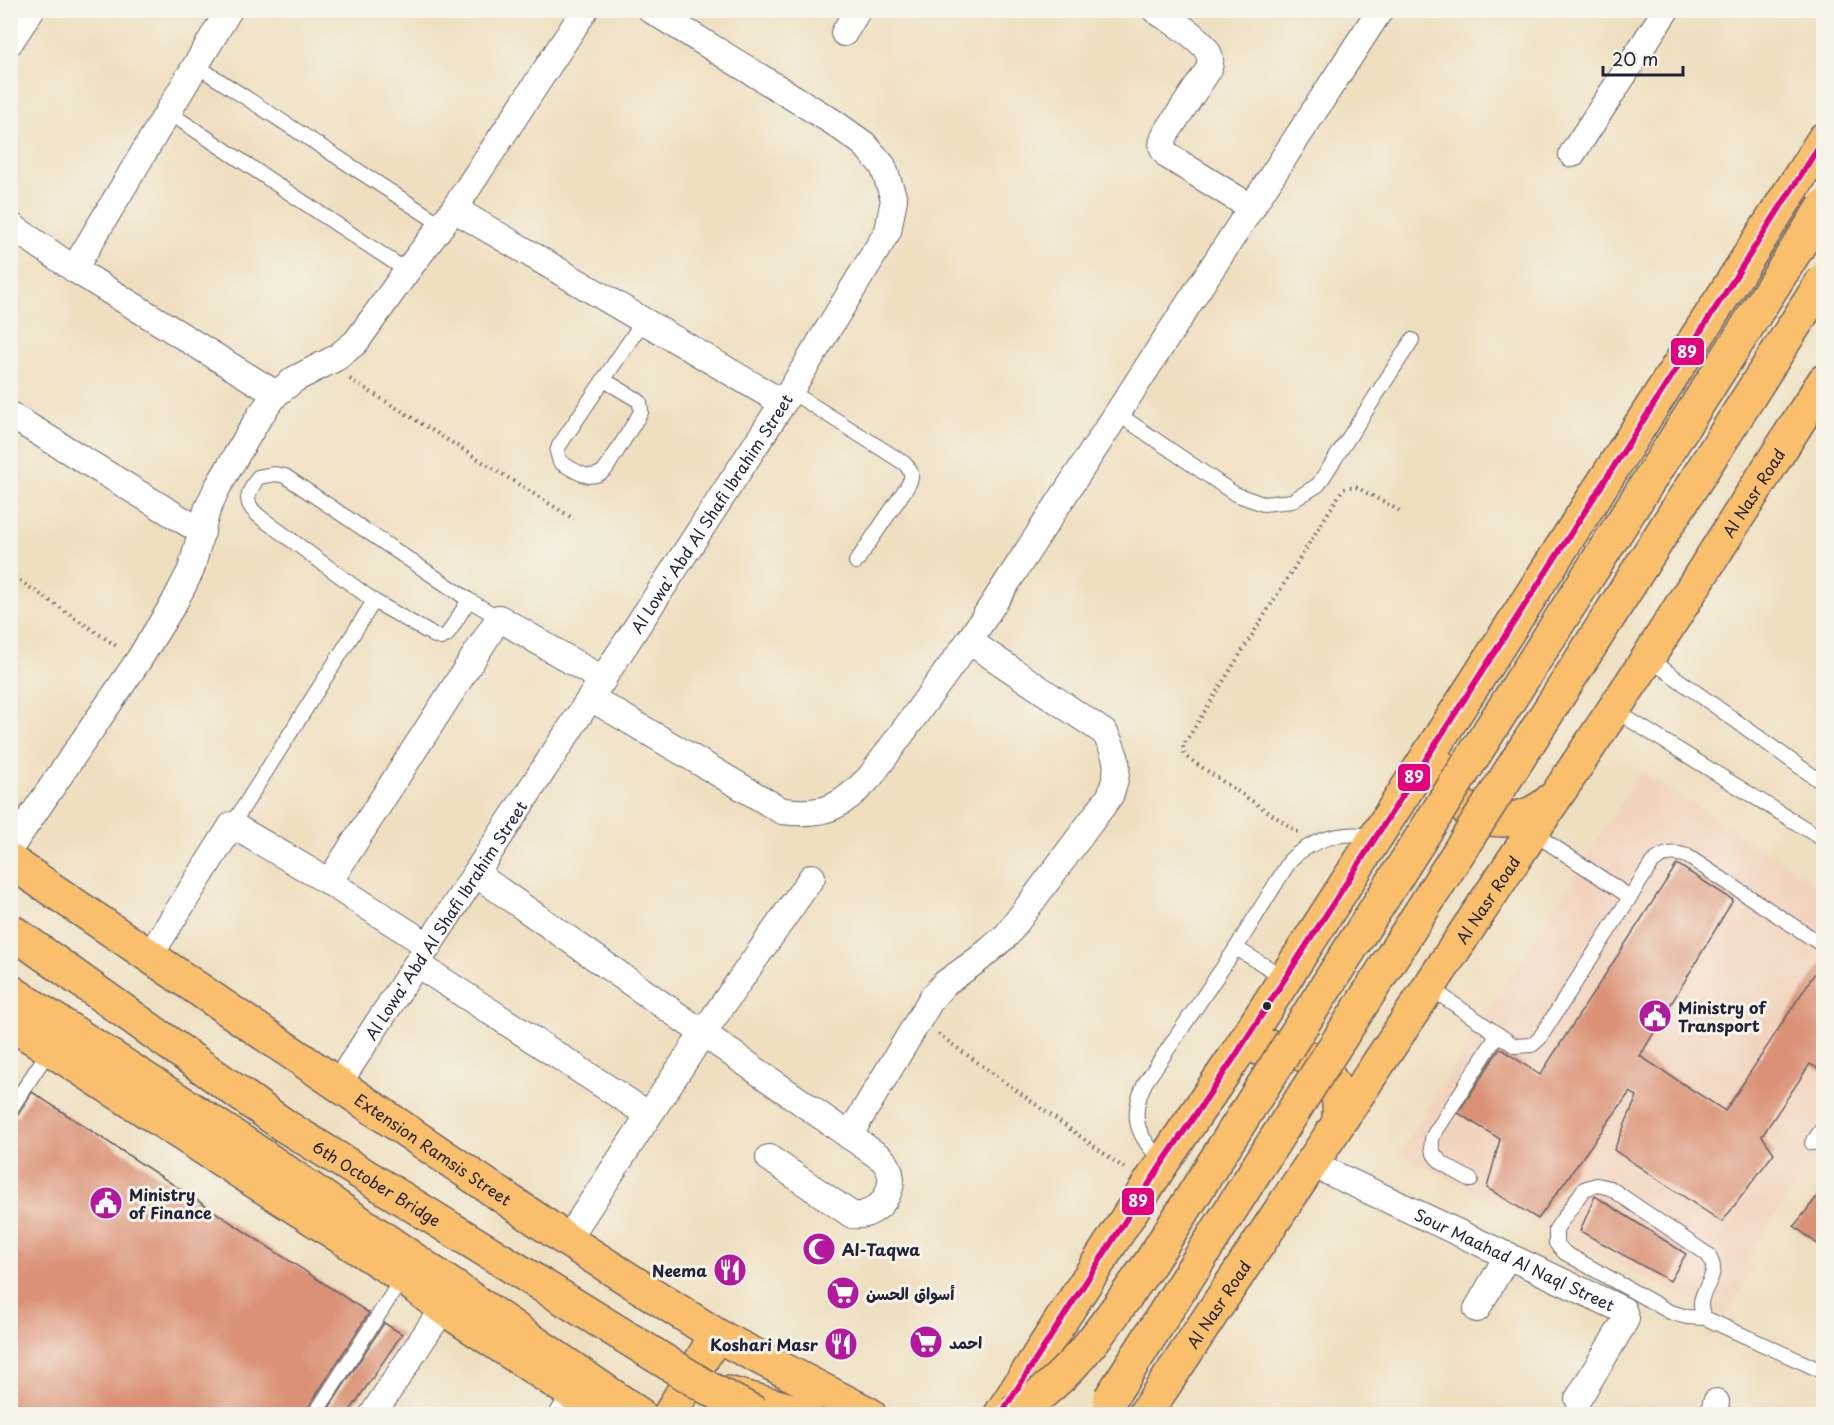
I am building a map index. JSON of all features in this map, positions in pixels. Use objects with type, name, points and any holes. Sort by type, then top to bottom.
[{"type":"main road","points":[[1001,1414],[1234,1058],[1824,139]]},
{"type":"main road","points":[[1010,1414],[1028,1405],[1067,1370],[1150,1263],[1824,206]]},
{"type":"main road","points":[[1097,1414],[1116,1389],[1824,279]]},
{"type":"main road","name":"Al Nasr Road","points":[[1145,1414],[1648,658],[1824,381]]},
{"type":"main road","points":[[1443,733],[1439,755],[1443,778],[1454,798],[1472,813],[1493,820],[1516,820],[1538,812],[1555,796]]},
{"type":"main road","name":"Extension Ramsis Street","points":[[10,861],[567,1240],[716,1335],[869,1414]]},
{"type":"main road","name":"6th October Bridge","points":[[10,930],[285,1126],[708,1388],[757,1414]]},
{"type":"main road","points":[[10,991],[244,1143],[639,1414]]},
{"type":"main road","points":[[10,1023],[403,1277],[569,1405],[604,1414]]},
{"type":"main road","points":[[1234,1058],[1254,1049],[1276,1046],[1307,1056],[1316,1062],[1330,1079],[1338,1099],[1339,1121]]},
{"type":"main road","points":[[670,1414],[716,1335]]},
{"type":"main road","points":[[708,1388],[806,1414]]},
{"type":"street","points":[[75,269],[230,10]]},
{"type":"street","points":[[10,848],[138,661],[174,603],[191,570],[207,510],[217,488],[259,417],[276,394],[302,375],[336,358],[356,342],[448,217],[585,10]]},
{"type":"street","name":"Al Lowa' Abd Al Shafi Ibrahim Street","points":[[338,1084],[786,397],[888,231],[894,199],[883,166],[864,144],[833,122],[651,10]]},
{"type":"street","points":[[844,33],[858,10]]},
{"type":"street","points":[[1155,10],[1206,47],[1210,58],[1209,69],[1161,142],[1162,150],[1168,156],[1252,207]]},
{"type":"street","points":[[329,882],[499,618],[597,689],[760,799],[782,811],[807,813],[832,808],[853,795],[870,777],[969,641],[1380,10]]},
{"type":"street","points":[[1572,154],[1666,10]]},
{"type":"street","points":[[448,217],[786,397]]},
{"type":"street","points":[[10,225],[75,269],[276,394]]},
{"type":"street","points":[[10,415],[202,532]]},
{"type":"street","points":[[849,1136],[932,998],[944,984],[979,959],[1006,934],[1110,796],[1117,775],[1115,753],[1105,733],[969,641]]},
{"type":"street","points":[[150,955],[232,825],[329,882],[423,955],[649,1114]]},
{"type":"street","points":[[476,874],[881,1158],[891,1172],[890,1188],[870,1214],[861,1217],[852,1215],[770,1158]]},
{"type":"street","points":[[567,1240],[703,1033],[812,877]]},
{"type":"street","name":"Sour Maahad Al Naql Street","points":[[1312,1164],[1623,1310],[1626,1319],[1624,1323],[1578,1399]]},
{"type":"street","points":[[1477,1309],[1508,1255]]},
{"type":"street","points":[[373,1414],[443,1308]]},
{"type":"lane","points":[[197,66],[448,217]]},
{"type":"lane","points":[[168,112],[407,271]]},
{"type":"lane","points":[[604,380],[640,402],[641,412],[606,469],[600,474],[585,476],[560,462],[556,452],[643,321]]},
{"type":"lane","points":[[1118,414],[1235,494],[1263,504],[1293,501],[1318,485],[1412,340]]},
{"type":"lane","points":[[786,397],[911,469],[912,477],[907,487],[856,562]]},
{"type":"lane","points":[[469,600],[447,635],[441,638],[374,601],[254,512],[248,504],[247,495],[258,477],[266,474],[285,476],[499,618]]},
{"type":"lane","points":[[232,825],[374,601]]},
{"type":"lane","points":[[1648,658],[1824,784]]},
{"type":"lane","points":[[1612,709],[1824,840]]},
{"type":"lane","points":[[1532,832],[1630,897]]},
{"type":"lane","points":[[1156,1174],[1150,1149],[1140,1131],[1136,1110],[1139,1096],[1145,1083],[1236,948],[1291,859],[1313,843],[1326,837],[1344,834],[1377,836]]},
{"type":"lane","points":[[1429,987],[1515,1046],[1532,1045],[1539,1039],[1652,863],[1662,855],[1675,852],[1687,856],[1824,946]]},
{"type":"lane","points":[[1236,948],[1285,978]]},
{"type":"lane","points":[[1471,1180],[1436,1158],[1431,1151],[1431,1143],[1433,1136],[1498,1034]]},
{"type":"lane","points":[[10,1110],[51,1048]]},
{"type":"lane","points":[[1812,1143],[1824,1126]]},
{"type":"lane","points":[[1705,1318],[1700,1310],[1700,1301],[1713,1275],[1714,1268],[1707,1254],[1610,1188],[1597,1185],[1584,1189],[1556,1229],[1556,1243],[1565,1254],[1670,1312],[1687,1317],[1705,1318],[1824,1372]]},
{"type":"lane","points":[[315,1414],[403,1277]]},
{"type":"path","points":[[324,363],[574,519]]},
{"type":"path","points":[[1313,843],[1188,758],[1183,746],[1343,489],[1356,487],[1400,511]]},
{"type":"path","points":[[10,574],[138,661]]},
{"type":"path","points":[[918,1020],[1156,1174]]},
{"type":"shaded area","name":"Ministry of Transport","points":[[1641,771],[1823,888],[1823,1144],[1745,1262],[1753,1269],[1725,1317],[1399,1154]]},
{"type":"building","name":"Ministry of Transport","points":[[1677,864],[1733,900],[1640,1056],[1725,1111],[1824,959],[1824,1072],[1810,1064],[1762,1136],[1774,1153],[1722,1222],[1614,1150],[1637,1096],[1630,1092],[1538,1219],[1487,1188],[1500,1139],[1458,1113],[1500,1048],[1540,1075]]},
{"type":"building","name":"Ministry of Finance","points":[[32,1092],[369,1313],[306,1414],[10,1414],[10,1119],[18,1115]]},
{"type":"building","points":[[1824,1188],[1824,1249],[1794,1226]]},
{"type":"building","points":[[1595,1196],[1686,1254],[1670,1281],[1580,1231]]},
{"type":"building","points":[[384,1323],[402,1334],[348,1414],[325,1414]]},
{"type":"transit line","name":"89","points":[[1001,1414],[1163,1162],[1234,1058],[1824,139]]},
{"type":"place","name":"Ministry of Transport","points":[[1655,1016]]},
{"type":"place","name":"Ministry of Finance","points":[[106,1203]]},
{"type":"place","name":"Al-Taqwa","points":[[819,1249]]},
{"type":"place","name":"Neema","points":[[730,1270]]},
{"type":"place","name":"أسواق الحسن","points":[[843,1293]]},
{"type":"place","name":"احمد","points":[[926,1342]]},
{"type":"place","name":"Koshari Masr","points":[[841,1344]]}]
